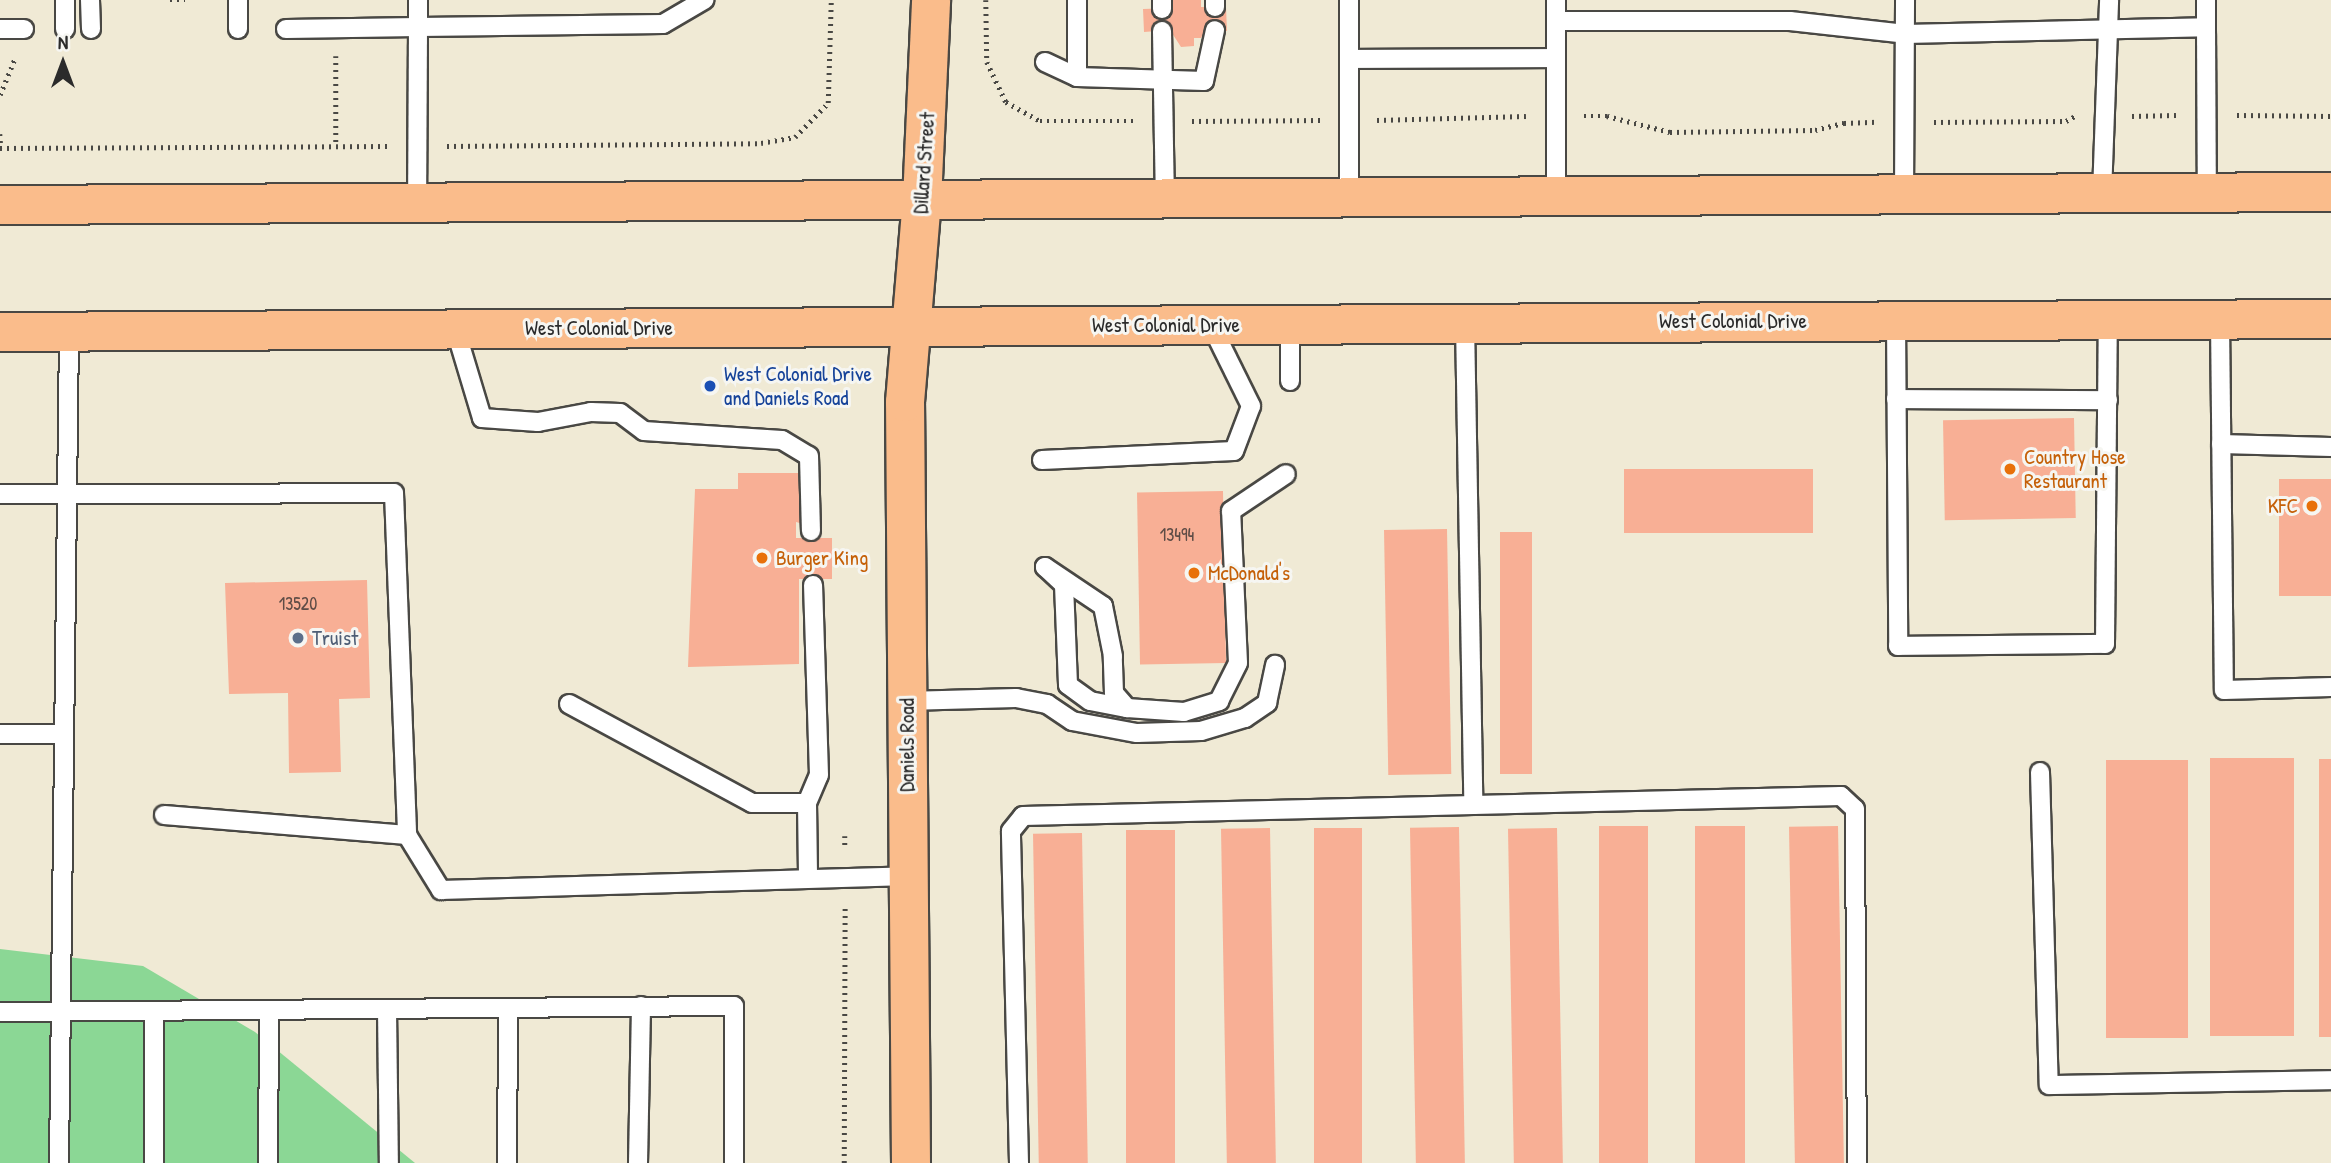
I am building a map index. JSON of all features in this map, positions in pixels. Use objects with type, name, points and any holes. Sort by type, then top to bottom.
[{"type":"main road","name":"Dillard Street","points":[[908,326],[922,201],[931,0]]},
{"type":"main road","points":[[0,205],[1556,199],[2331,192]]},
{"type":"main road","name":"West Colonial Drive","points":[[0,332],[1896,319],[2331,319]]},
{"type":"main road","name":"Daniels Road","points":[[908,326],[906,701],[911,1163]]},
{"type":"lane","points":[[65,0],[65,29]]},
{"type":"lane","points":[[90,0],[91,29]]},
{"type":"lane","points":[[238,0],[238,30]]},
{"type":"lane","points":[[417,204],[418,0]]},
{"type":"lane","points":[[286,30],[663,24],[704,0]]},
{"type":"lane","points":[[1077,0],[1077,77]]},
{"type":"lane","points":[[1349,0],[1349,199]]},
{"type":"lane","points":[[1556,0],[1556,199]]},
{"type":"lane","points":[[1904,196],[1905,0]]},
{"type":"lane","points":[[2102,194],[2110,32],[2109,0]]},
{"type":"lane","points":[[2206,0],[2207,193]]},
{"type":"lane","points":[[1556,21],[1790,21],[1905,34],[2110,32],[2206,27]]},
{"type":"lane","points":[[0,29],[24,29]]},
{"type":"lane","points":[[1045,62],[1077,77],[1205,80],[1216,30]]},
{"type":"lane","points":[[1162,31],[1166,200]]},
{"type":"lane","points":[[1350,59],[1555,58]]},
{"type":"lane","points":[[1896,319],[1898,646],[2105,644],[2108,318]]},
{"type":"lane","points":[[2220,320],[2224,690],[2331,687]]},
{"type":"lane","points":[[1465,323],[1473,805]]},
{"type":"lane","points":[[1290,324],[1290,381]]},
{"type":"lane","points":[[1042,460],[1234,451],[1251,407],[1211,325]]},
{"type":"lane","points":[[455,328],[482,418],[538,422],[591,412],[621,413],[644,431],[782,440],[810,456],[811,531]]},
{"type":"lane","points":[[59,1163],[69,331]]},
{"type":"lane","points":[[1896,399],[2108,400]]},
{"type":"lane","points":[[2221,444],[2331,447]]},
{"type":"lane","points":[[1127,708],[1114,693],[1113,656],[1103,606],[1045,567],[1064,585],[1068,685],[1090,701],[1127,708],[1184,712],[1219,701],[1238,663],[1231,511],[1286,474]]},
{"type":"lane","points":[[0,494],[394,493],[407,835],[441,890],[908,876]]},
{"type":"lane","points":[[808,877],[807,803],[819,775],[813,585]]},
{"type":"lane","points":[[906,701],[1016,698],[1047,704],[1072,721],[1137,733],[1201,731],[1245,718],[1267,703],[1275,665]]},
{"type":"lane","points":[[569,704],[752,803],[807,803]]},
{"type":"lane","points":[[0,734],[64,734]]},
{"type":"lane","points":[[2040,772],[2049,1085],[2331,1080]]},
{"type":"lane","points":[[1019,1163],[1011,831],[1023,816],[1841,796],[1855,809],[1857,1163]]},
{"type":"lane","points":[[164,815],[407,835]]},
{"type":"lane","points":[[638,1163],[641,1006]]},
{"type":"lane","points":[[0,1012],[734,1006],[734,1163]]},
{"type":"lane","points":[[507,1163],[508,1008]]},
{"type":"lane","points":[[387,1009],[389,1163]]},
{"type":"lane","points":[[268,1163],[269,1010]]},
{"type":"lane","points":[[154,1011],[154,1163]]},
{"type":"path","points":[[170,0],[185,0]]},
{"type":"path","points":[[0,134],[0,148],[761,144],[795,136],[828,103],[831,0]]},
{"type":"path","points":[[986,0],[986,46],[993,80],[1006,102],[1025,116],[1040,121],[1556,116],[1607,117],[1670,132],[1815,130],[1844,123],[2066,121],[2074,116],[2331,116]]},
{"type":"path","points":[[336,45],[336,146]]},
{"type":"path","points":[[844,1163],[845,836]]},
{"type":"green space","points":[[0,949],[143,966],[255,1032],[415,1163],[0,1163]]},
{"type":"building","points":[[1172,0],[1201,0],[1201,7],[1226,7],[1227,31],[1205,30],[1201,38],[1194,38],[1194,46],[1181,47],[1170,30],[1144,32],[1143,9],[1172,8]]},
{"type":"building","name":"Country Hose Restaurant","points":[[2074,418],[2076,518],[1945,520],[1943,420]]},
{"type":"building","points":[[1624,469],[1813,469],[1813,533],[1624,533]]},
{"type":"building","name":"Burger King","points":[[738,473],[800,473],[803,524],[796,522],[796,538],[832,538],[832,579],[799,579],[799,664],[688,667],[695,489],[738,489]]},
{"type":"building","points":[[2279,479],[2331,479],[2331,596],[2279,596]]},
{"type":"building","points":[[1223,491],[1226,663],[1140,664],[1137,493]]},
{"type":"building","points":[[1447,529],[1451,774],[1388,775],[1384,530]]},
{"type":"building","points":[[1500,532],[1532,532],[1532,774],[1500,774]]},
{"type":"building","name":"Truist","points":[[367,580],[370,698],[339,699],[341,772],[289,773],[288,693],[229,694],[225,583]]},
{"type":"building","points":[[2210,758],[2294,758],[2294,1036],[2210,1036]]},
{"type":"building","points":[[2319,759],[2331,759],[2331,1037],[2319,1037]]},
{"type":"building","points":[[2106,760],[2188,760],[2188,1038],[2106,1038]]},
{"type":"building","points":[[1599,826],[1648,826],[1648,1163],[1599,1163]]},
{"type":"building","points":[[1695,826],[1745,826],[1745,1163],[1695,1163]]},
{"type":"building","points":[[1838,826],[1844,1163],[1795,1163],[1789,827]]},
{"type":"building","points":[[1459,827],[1465,1163],[1416,1163],[1410,828]]},
{"type":"building","points":[[1270,828],[1276,1163],[1227,1163],[1221,829]]},
{"type":"building","points":[[1314,828],[1362,828],[1362,1163],[1314,1163]]},
{"type":"building","points":[[1557,828],[1563,1163],[1514,1163],[1508,829]]},
{"type":"building","points":[[1126,830],[1175,830],[1175,1163],[1126,1163]]},
{"type":"building","points":[[1082,833],[1088,1163],[1039,1163],[1033,834]]},
{"type":"place","name":"West Colonial Drive and Daniels Road","points":[[710,386]]},
{"type":"place","name":"Country Hose Restaurant","points":[[2010,469]]},
{"type":"place","name":"KFC","points":[[2312,506]]},
{"type":"place","name":"Burger King","points":[[762,558]]},
{"type":"place","name":"McDonald's","points":[[1194,573]]},
{"type":"place","name":"Truist","points":[[298,638]]}]
